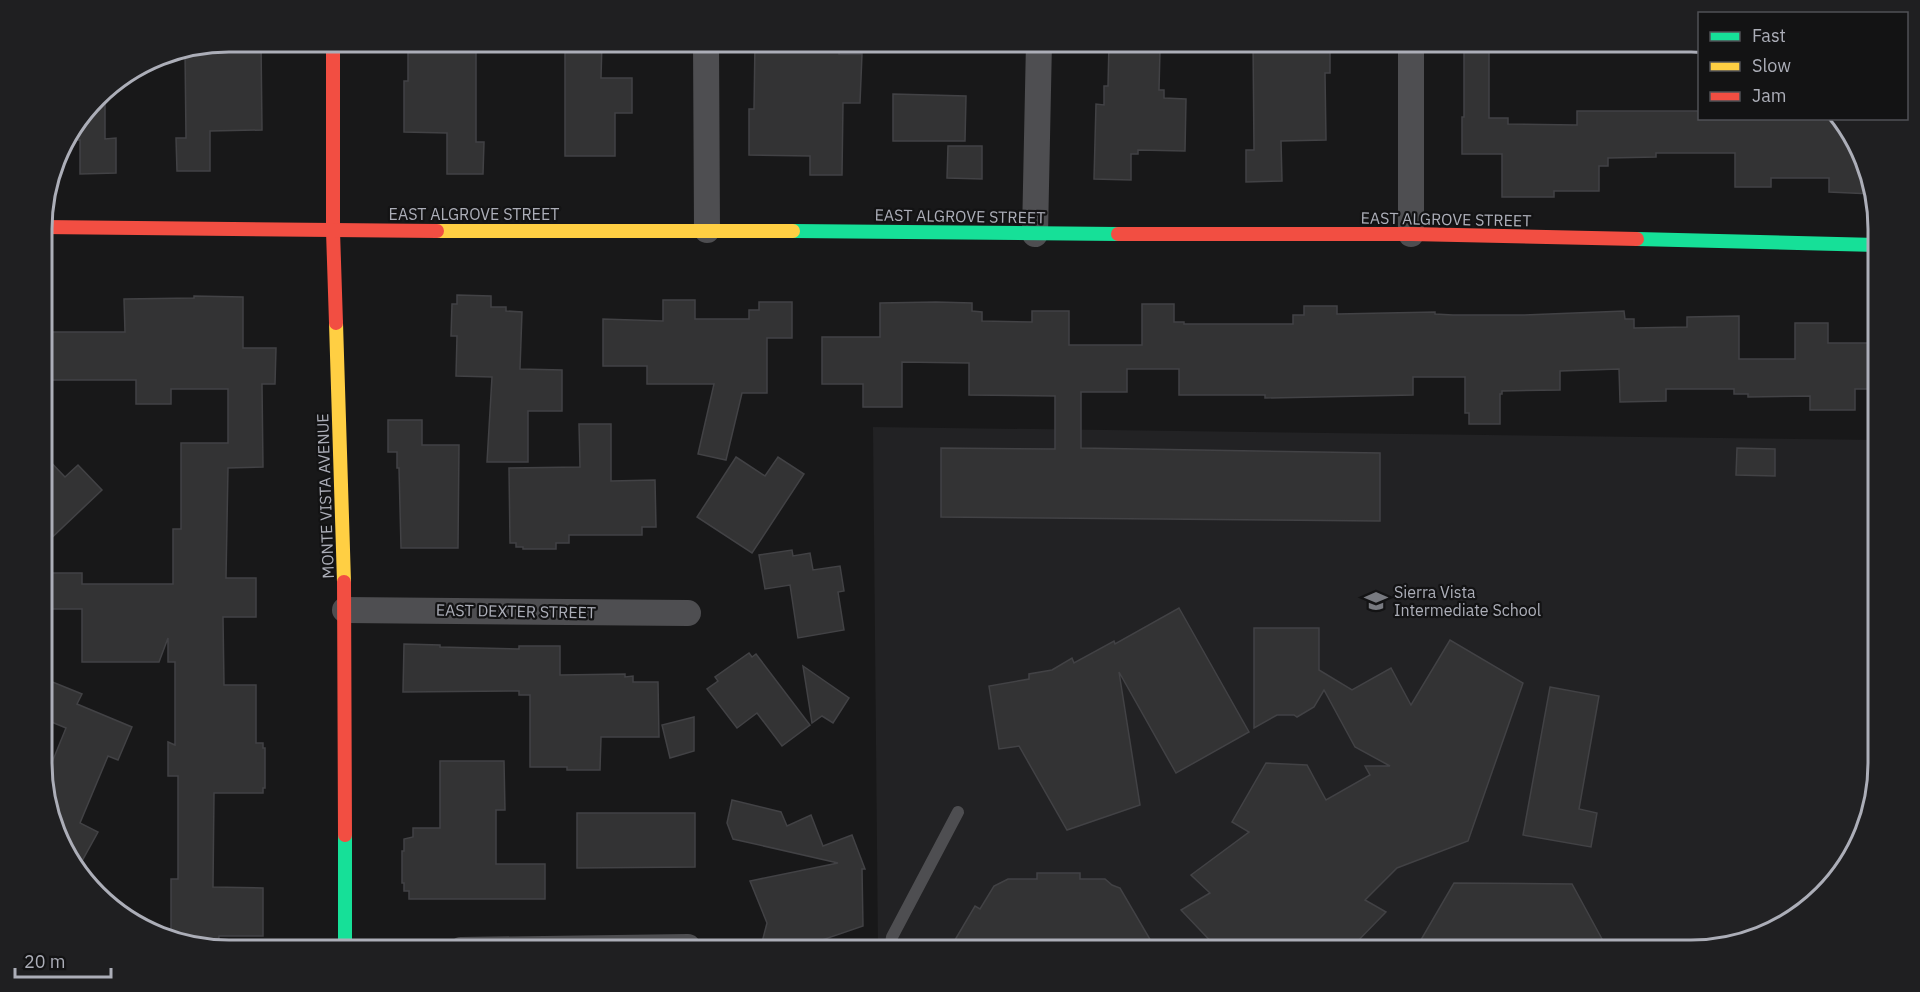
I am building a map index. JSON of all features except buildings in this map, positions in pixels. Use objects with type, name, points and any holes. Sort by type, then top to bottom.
[{"type":"street","points":[[1035,234],[1039,52]]},
{"type":"street","points":[[1412,52],[1412,234]]},
{"type":"street","name":"MONTE VISTA AVENUE","points":[[333,53],[333,231],[345,610],[345,940]]},
{"type":"street","points":[[706,53],[707,230]]},
{"type":"street","name":"EAST ALGROVE STREET","points":[[53,227],[333,231],[707,230],[1035,234],[1412,234],[1868,246]]},
{"type":"street","name":"EAST DEXTER STREET","points":[[345,610],[688,613]]},
{"type":"lane","points":[[892,940],[958,812]]},
{"type":"shaded area","name":"Sierra Vista Intermediate School","points":[[873,427],[1868,440],[1868,762],[1866,785],[1854,830],[1838,861],[1807,895],[1789,910],[1769,921],[1725,936],[1702,939],[878,940]]},
{"type":"traffic: fast","points":[[793,231],[1118,234]]},
{"type":"traffic: fast","points":[[1637,239],[1868,245]]},
{"type":"traffic: fast","points":[[345,835],[345,940]]},
{"type":"traffic: slow","points":[[437,231],[793,231]]},
{"type":"traffic: slow","points":[[336,323],[344,582]]},
{"type":"traffic: jam","points":[[333,53],[333,231],[336,323]]},
{"type":"traffic: jam","points":[[53,227],[437,231]]},
{"type":"traffic: jam","points":[[1118,234],[1411,234],[1637,239]]},
{"type":"traffic: jam","points":[[344,582],[345,835]]},
{"type":"place","name":"Sierra Vista Intermediate School","points":[[1376,601]]}]
